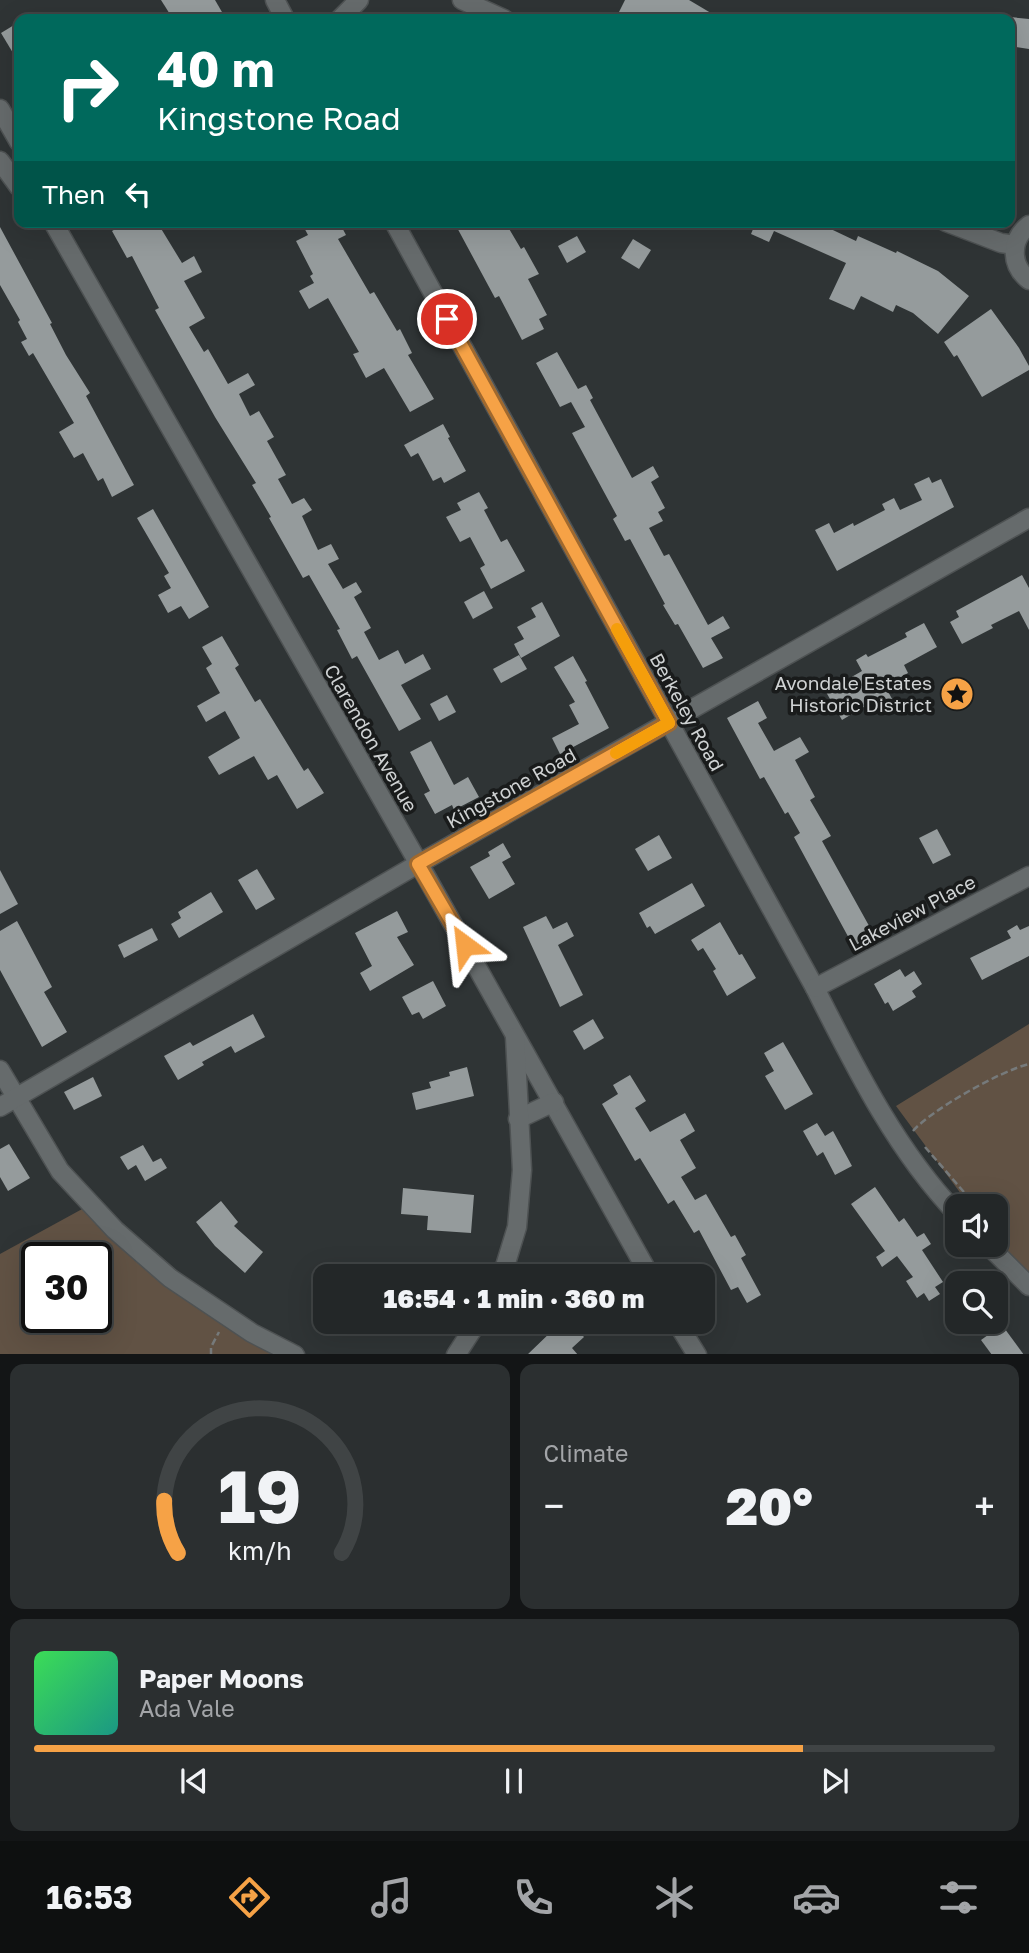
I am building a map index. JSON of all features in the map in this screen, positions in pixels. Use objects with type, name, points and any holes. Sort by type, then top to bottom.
[{"type":"street","points":[[345,14],[359,0]]},
{"type":"street","points":[[462,0],[493,14]]},
{"type":"street","points":[[0,109],[14,133]]},
{"type":"street","points":[[0,161],[14,180]]},
{"type":"street","points":[[1029,225],[1019,235],[1014,256],[1017,266],[1029,280]]},
{"type":"street","name":"Clarendon Avenue","points":[[56,228],[515,1033],[643,1264]]},
{"type":"street","name":"Berkeley Road","points":[[397,228],[815,988],[868,1091],[902,1145],[945,1201]]},
{"type":"street","points":[[962,228],[1001,243],[1015,245]]},
{"type":"street","name":"Kingstone Road","points":[[8,1102],[418,864],[1029,518]]},
{"type":"street","name":"Lakeview Place","points":[[815,988],[1029,876]]},
{"type":"street","points":[[506,1264],[517,1227],[522,1170],[515,1033]]},
{"type":"street","points":[[0,1071],[8,1102],[60,1171],[115,1230],[170,1278],[252,1333],[295,1354]]},
{"type":"street","points":[[518,1119],[554,1102]]},
{"type":"street","points":[[1000,1257],[1029,1286]]},
{"type":"street","points":[[456,1354],[469,1334]]},
{"type":"street","points":[[684,1334],[697,1354]]},
{"type":"path","points":[[966,1194],[912,1130],[985,1082],[1029,1064]]},
{"type":"path","points":[[211,1354],[211,1347],[229,1317]]},
{"type":"shaded area","points":[[1029,1024],[1029,1276],[1008,1251],[1008,1194],[961,1194],[896,1106]]},
{"type":"shaded area","points":[[84,1208],[239,1327],[298,1354],[0,1354],[0,1254],[21,1242],[21,1333],[112,1333],[112,1242],[22,1242]]},
{"type":"building","points":[[161,0],[215,0],[223,14],[170,14]]},
{"type":"building","points":[[625,0],[689,0],[713,14],[623,14],[619,12]]},
{"type":"building","points":[[1015,18],[1029,19],[1029,49],[1015,47]]},
{"type":"building","points":[[14,25],[14,55],[1,33]]},
{"type":"building","points":[[0,227],[52,323],[50,324],[66,355],[90,393],[86,396],[134,485],[112,497],[103,478],[98,481],[83,453],[74,458],[59,432],[74,423],[33,353],[29,356],[21,342],[27,339],[18,322],[20,320],[0,285]]},
{"type":"building","points":[[117,228],[161,228],[182,263],[194,256],[202,272],[184,281],[205,318],[189,327],[204,352],[208,349],[228,384],[248,373],[255,385],[239,394],[250,416],[259,411],[274,437],[267,441],[286,475],[278,479],[292,504],[304,498],[312,510],[302,516],[318,550],[331,544],[339,559],[328,564],[343,589],[356,582],[362,592],[354,597],[371,628],[364,632],[379,660],[398,650],[405,664],[423,654],[431,669],[401,685],[421,719],[399,731],[357,656],[352,659],[337,630],[340,629],[309,575],[303,578],[252,485],[256,483],[215,417],[155,310],[159,308],[132,256],[127,258],[112,231]]},
{"type":"building","points":[[304,228],[342,228],[346,235],[338,239],[370,294],[374,292],[397,331],[400,329],[412,353],[408,355],[434,399],[410,412],[384,368],[366,378],[353,354],[359,352],[328,298],[309,309],[299,291],[314,283],[310,276],[313,274],[296,241],[308,235]]},
{"type":"building","points":[[457,228],[509,228],[521,249],[524,247],[539,274],[528,279],[547,315],[539,319],[544,329],[522,340],[499,296],[495,298]]},
{"type":"building","points":[[754,228],[829,228],[856,241],[858,236],[938,271],[969,296],[938,334],[913,313],[896,305],[893,312],[861,296],[854,310],[829,299],[846,263],[774,231],[769,242],[751,234]]},
{"type":"building","points":[[577,236],[586,252],[567,263],[558,246]]},
{"type":"building","points":[[633,239],[651,250],[639,269],[621,258]]},
{"type":"building","points":[[991,309],[1019,348],[1029,370],[982,397],[957,355],[954,357],[944,342]]},
{"type":"building","points":[[557,352],[578,389],[586,385],[593,398],[590,400],[632,478],[653,466],[659,477],[651,482],[665,508],[658,512],[663,521],[649,528],[664,556],[669,554],[708,625],[723,616],[730,628],[711,638],[723,658],[703,668],[678,624],[675,625],[663,605],[665,604],[630,539],[625,541],[613,519],[617,516],[572,433],[585,427],[571,402],[560,407],[536,363]]},
{"type":"building","points":[[443,424],[466,471],[444,483],[441,477],[433,481],[418,453],[411,457],[404,445]]},
{"type":"building","points":[[929,477],[932,483],[941,479],[954,507],[837,571],[815,530],[829,523],[834,533],[853,523],[854,526],[885,510],[882,504],[894,498],[900,510],[922,500],[914,484]]},
{"type":"building","points":[[479,492],[488,508],[484,510],[501,542],[507,539],[525,571],[491,589],[480,568],[485,565],[470,537],[460,542],[446,517],[461,510],[457,503]]},
{"type":"building","points":[[153,509],[209,607],[189,619],[181,606],[168,613],[158,595],[171,588],[164,576],[169,573],[137,518]]},
{"type":"building","points":[[1022,575],[1029,588],[1029,630],[1019,611],[962,644],[950,622],[959,617],[956,611]]},
{"type":"building","points":[[484,591],[493,608],[473,619],[464,602]]},
{"type":"building","points":[[542,602],[560,636],[521,658],[514,644],[524,639],[517,627],[536,617],[531,608]]},
{"type":"building","points":[[924,623],[937,647],[904,665],[908,673],[885,686],[897,708],[885,714],[877,699],[842,720],[822,685],[837,677],[841,683],[862,671],[856,660],[866,654],[868,657],[907,637],[905,633]]},
{"type":"building","points":[[222,636],[239,665],[235,668],[255,702],[260,699],[304,771],[308,768],[324,793],[297,809],[277,775],[268,780],[254,756],[219,775],[208,757],[240,738],[225,711],[206,722],[197,706],[220,693],[206,668],[212,664],[202,647]]},
{"type":"building","points":[[519,655],[527,669],[501,683],[493,669]]},
{"type":"building","points":[[573,656],[609,728],[560,754],[552,738],[579,724],[569,705],[575,702],[554,667]]},
{"type":"building","points":[[447,695],[456,712],[439,721],[430,704]]},
{"type":"building","points":[[758,701],[767,718],[758,723],[774,751],[800,737],[809,752],[795,760],[815,797],[810,800],[831,836],[822,841],[878,942],[857,953],[794,837],[800,833],[788,812],[785,814],[764,777],[760,779],[727,718]]},
{"type":"building","points":[[431,741],[454,785],[468,777],[479,797],[454,810],[452,805],[435,814],[424,794],[430,791],[410,752]]},
{"type":"building","points":[[937,829],[951,855],[933,864],[919,838]]},
{"type":"building","points":[[659,835],[672,858],[648,871],[635,849]]},
{"type":"building","points":[[503,843],[511,857],[502,862],[515,884],[489,899],[470,867],[490,856],[488,852]]},
{"type":"building","points":[[257,869],[275,899],[256,910],[238,880]]},
{"type":"building","points":[[0,870],[18,904],[0,914]]},
{"type":"building","points":[[692,883],[705,906],[655,934],[650,926],[647,928],[639,913]]},
{"type":"building","points":[[211,892],[223,912],[179,938],[171,924],[181,918],[178,912]]},
{"type":"building","points":[[397,911],[408,932],[397,937],[414,965],[370,991],[360,973],[372,966],[355,933]]},
{"type":"building","points":[[546,916],[553,929],[567,922],[574,936],[558,945],[583,995],[560,1007],[523,927]]},
{"type":"building","points":[[17,921],[52,987],[44,992],[67,1032],[42,1047],[0,970],[0,931]]},
{"type":"building","points":[[720,922],[756,978],[727,996],[713,971],[716,969],[703,948],[698,951],[691,940]]},
{"type":"building","points":[[1017,925],[1020,930],[1029,926],[1029,956],[982,980],[970,958],[1011,938],[1007,931]]},
{"type":"building","points":[[152,928],[158,940],[124,958],[118,945]]},
{"type":"building","points":[[900,969],[905,977],[914,971],[922,984],[912,991],[916,997],[893,1011],[888,1002],[885,1004],[874,984]]},
{"type":"building","points":[[433,981],[446,1006],[423,1019],[419,1012],[412,1015],[402,997]]},
{"type":"building","points":[[253,1014],[265,1037],[235,1053],[231,1046],[202,1062],[204,1065],[178,1080],[164,1056],[190,1042],[193,1046]]},
{"type":"building","points":[[593,1019],[604,1038],[584,1050],[573,1031]]},
{"type":"building","points":[[783,1042],[813,1094],[785,1110],[765,1076],[774,1071],[764,1053]]},
{"type":"building","points":[[467,1067],[474,1096],[416,1110],[412,1093],[431,1088],[429,1082],[450,1076],[449,1072]]},
{"type":"building","points":[[630,1075],[646,1101],[635,1108],[650,1132],[685,1113],[695,1131],[680,1140],[696,1168],[681,1177],[695,1200],[706,1194],[731,1237],[735,1235],[746,1255],[741,1258],[761,1295],[747,1303],[738,1287],[731,1290],[699,1230],[694,1233],[674,1200],[668,1204],[640,1158],[635,1161],[602,1104],[618,1094],[613,1085]]},
{"type":"building","points":[[93,1077],[102,1096],[74,1110],[64,1092]]},
{"type":"building","points":[[817,1123],[825,1136],[833,1131],[852,1166],[835,1175],[823,1152],[817,1156],[803,1131]]},
{"type":"building","points":[[9,1144],[30,1178],[8,1191],[0,1177],[0,1149]]},
{"type":"building","points":[[143,1145],[153,1162],[161,1158],[167,1168],[145,1181],[136,1165],[128,1170],[120,1157]]},
{"type":"building","points":[[875,1187],[899,1222],[904,1218],[917,1237],[924,1233],[931,1244],[922,1250],[943,1282],[935,1287],[940,1294],[929,1301],[924,1293],[917,1298],[906,1281],[913,1277],[897,1256],[882,1267],[876,1257],[885,1251],[851,1204]]},
{"type":"building","points":[[403,1188],[474,1195],[471,1233],[427,1230],[428,1216],[401,1214]]},
{"type":"building","points":[[221,1201],[238,1222],[234,1226],[263,1252],[245,1273],[215,1246],[196,1222]]},
{"type":"building","points":[[1008,1333],[1023,1354],[991,1354],[981,1340],[989,1334]]},
{"type":"building","points":[[549,1334],[581,1334],[584,1337],[572,1348],[577,1354],[528,1354]]},
{"type":"slow traffic","points":[[616,753],[669,723],[617,629]]},
{"type":"place","name":"Avondale Estates Historic District","points":[[957,694]]},
{"type":"route","points":[[447,319],[669,723],[418,864],[465,945]]}]
